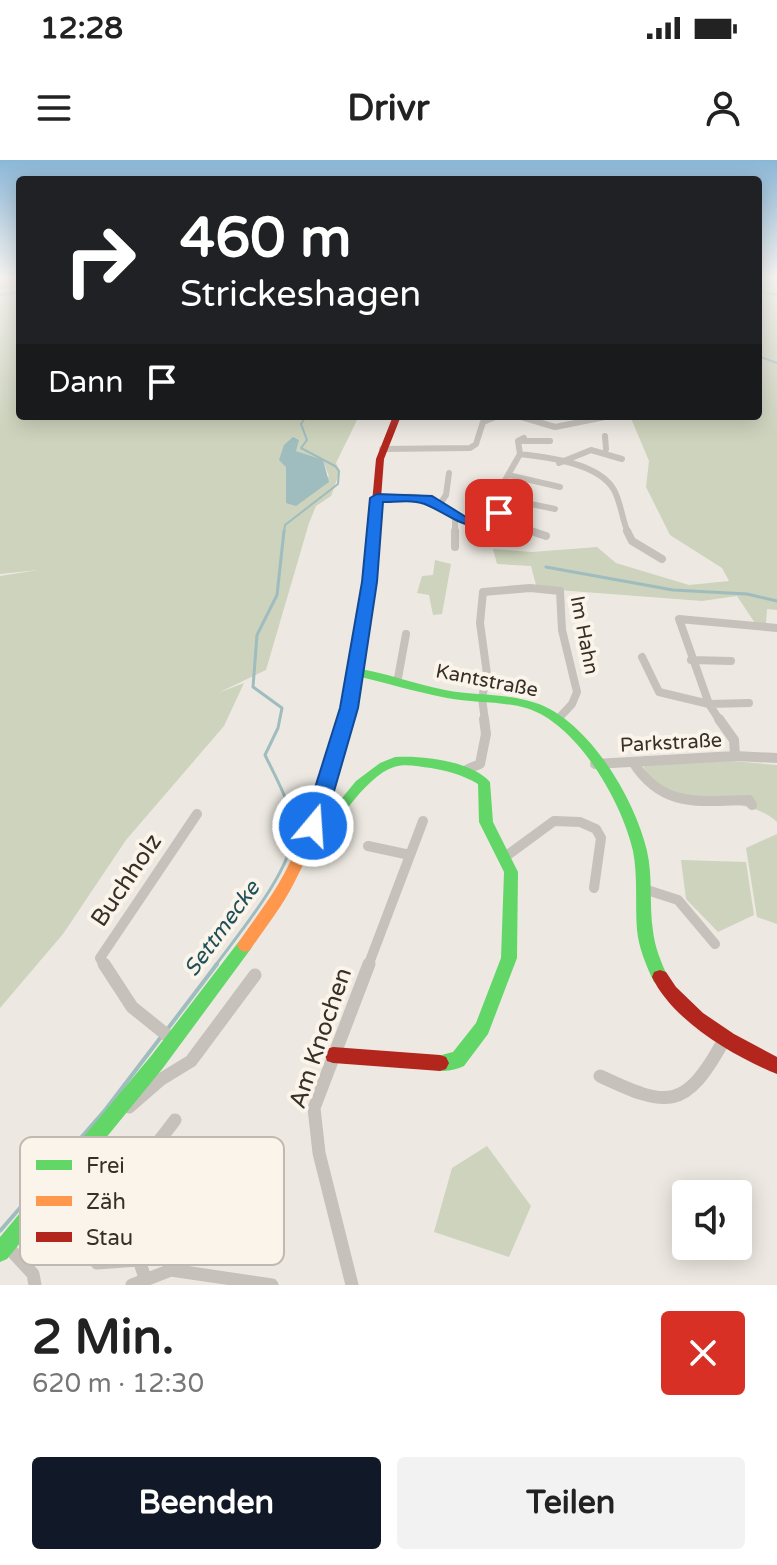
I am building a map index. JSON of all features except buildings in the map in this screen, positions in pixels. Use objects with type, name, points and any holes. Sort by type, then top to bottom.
[{"type":"street","points":[[97,1135],[276,901],[299,857],[327,786],[356,672],[370,582],[382,449],[395,420]]},
{"type":"street","points":[[382,449],[470,448],[476,444],[485,420]]},
{"type":"street","points":[[531,420],[555,427],[590,420]]},
{"type":"street","points":[[605,436],[606,449]]},
{"type":"street","points":[[495,517],[508,475],[520,454],[521,440],[550,441]]},
{"type":"street","points":[[559,463],[579,452],[606,449],[622,459]]},
{"type":"street","points":[[520,454],[606,478],[632,541],[662,559]]},
{"type":"street","points":[[440,504],[446,495],[449,473]]},
{"type":"street","points":[[508,475],[560,487]]},
{"type":"street","points":[[377,498],[422,498],[440,504],[455,518],[478,522],[495,517],[546,536]]},
{"type":"street","points":[[502,498],[555,509]]},
{"type":"street","points":[[455,518],[455,547]]},
{"type":"street","points":[[512,535],[522,528]]},
{"type":"street","name":"Im Hahn","points":[[482,698],[487,671],[480,632],[482,594],[530,588],[558,591],[562,630],[577,690],[572,704],[558,719]]},
{"type":"street","name":"Parkstraße","points":[[595,764],[735,756],[734,740],[709,704],[691,660],[679,626],[681,618],[777,628]]},
{"type":"street","points":[[398,678],[406,634]]},
{"type":"street","name":"Parkstraße","points":[[642,657],[659,692],[709,704],[749,703]]},
{"type":"street","points":[[691,660],[731,661]]},
{"type":"street","name":"Kantstraße","points":[[356,672],[398,678],[437,692],[531,706],[558,719],[580,740],[634,829],[641,856],[640,921],[652,963],[684,1008],[724,1040],[777,1066]]},
{"type":"street","points":[[299,857],[380,767],[410,761],[468,769],[480,764],[486,734],[482,698]]},
{"type":"street","points":[[735,756],[777,758]]},
{"type":"street","points":[[633,762],[644,781],[662,794],[690,800],[749,800],[752,805]]},
{"type":"street","points":[[333,1055],[438,1063],[458,1060],[482,1028],[509,958],[513,898],[510,867],[486,822],[486,786],[468,769]]},
{"type":"street","name":"Buchholz","points":[[171,1038],[132,1007],[100,958],[197,814]]},
{"type":"street","name":"Am Knochen","points":[[352,1285],[349,1255],[313,1131],[314,1108],[423,821]]},
{"type":"street","points":[[505,857],[554,821],[580,822],[596,829],[601,838],[594,888]]},
{"type":"street","points":[[368,846],[410,855]]},
{"type":"street","points":[[641,888],[678,900],[715,944]]},
{"type":"street","points":[[97,1135],[160,1080],[191,1061],[255,975]]},
{"type":"street","points":[[600,1076],[652,1099],[666,1098],[690,1088],[706,1074],[724,1040]]},
{"type":"street","points":[[163,1137],[175,1120]]},
{"type":"street","points":[[20,1229],[4,1249],[20,1263]]},
{"type":"street","points":[[23,1265],[33,1274],[35,1285]]},
{"type":"street","points":[[138,1281],[171,1270],[272,1285]]},
{"type":"green space","points":[[0,330],[16,330],[16,420],[357,420],[336,463],[340,471],[331,496],[316,506],[309,523],[266,670],[218,693],[244,683],[224,726],[126,840],[63,934],[0,1008],[0,576],[38,570],[0,574]],"holes":[[[297,438],[296,451],[323,461],[329,476],[286,503],[286,467]]]},
{"type":"green space","points":[[762,330],[777,330],[777,610],[767,609],[766,623],[755,623],[737,596],[702,601],[558,590],[536,585],[531,566],[497,564],[493,549],[532,552],[597,547],[616,563],[689,585],[729,581],[722,568],[670,535],[646,487],[649,461],[632,420],[762,420]]},
{"type":"green space","points":[[435,560],[451,564],[442,614],[433,615],[429,595],[417,593],[422,576],[433,575]]},
{"type":"green space","points":[[720,760],[777,765],[777,822],[763,812],[745,806],[667,790],[652,780],[643,765]]},
{"type":"green space","points":[[777,834],[777,924],[757,917],[746,848]]},
{"type":"green space","points":[[681,860],[746,862],[754,915],[718,932],[686,899]]},
{"type":"green space","points":[[487,1146],[531,1206],[509,1257],[434,1232],[452,1168]]},
{"type":"water","points":[[293,437],[299,440],[296,451],[323,460],[329,482],[296,506],[286,503],[286,467],[279,460],[284,445]]},
{"type":"waterway","points":[[762,357],[777,363]]},
{"type":"waterway","name":"Settmecke","points":[[284,533],[285,525],[338,484],[339,471],[335,466],[301,448],[307,440],[301,424],[304,420]]},
{"type":"waterway","name":"Settmecke","points":[[215,966],[263,901],[291,846],[293,831],[290,811],[265,755],[278,728],[282,708],[253,687],[257,635],[277,595],[284,531]]},
{"type":"waterway","points":[[546,567],[673,590],[747,594],[777,601]]},
{"type":"waterway","name":"Settmecke","points":[[166,1031],[217,964]]},
{"type":"waterway","name":"Settmecke","points":[[82,1137],[161,1037]]},
{"type":"waterway","name":"Settmecke","points":[[0,1231],[20,1208]]},
{"type":"traffic: fast","points":[[356,672],[445,694],[524,704],[553,716],[570,730],[602,768],[635,833],[642,868],[645,931],[652,962],[660,977]]},
{"type":"traffic: fast","points":[[304,853],[361,784],[389,764],[407,761],[447,766],[484,782],[486,822],[511,872],[509,958],[482,1028],[458,1060],[440,1063]]},
{"type":"traffic: fast","points":[[95,1137],[157,1062],[245,945]]},
{"type":"traffic: fast","points":[[0,1252],[20,1228]]},
{"type":"traffic: slow","points":[[245,945],[284,888],[320,810],[341,738],[369,590]]},
{"type":"traffic: jam","points":[[369,590],[380,459],[395,420]]},
{"type":"traffic: jam","points":[[660,977],[697,1018],[728,1040],[777,1066]]},
{"type":"traffic: jam","points":[[333,1055],[440,1063]]},
{"type":"route","points":[[313,826],[349,708],[370,582],[377,498],[427,499],[440,504],[451,516],[463,521],[484,522],[499,513]]}]
